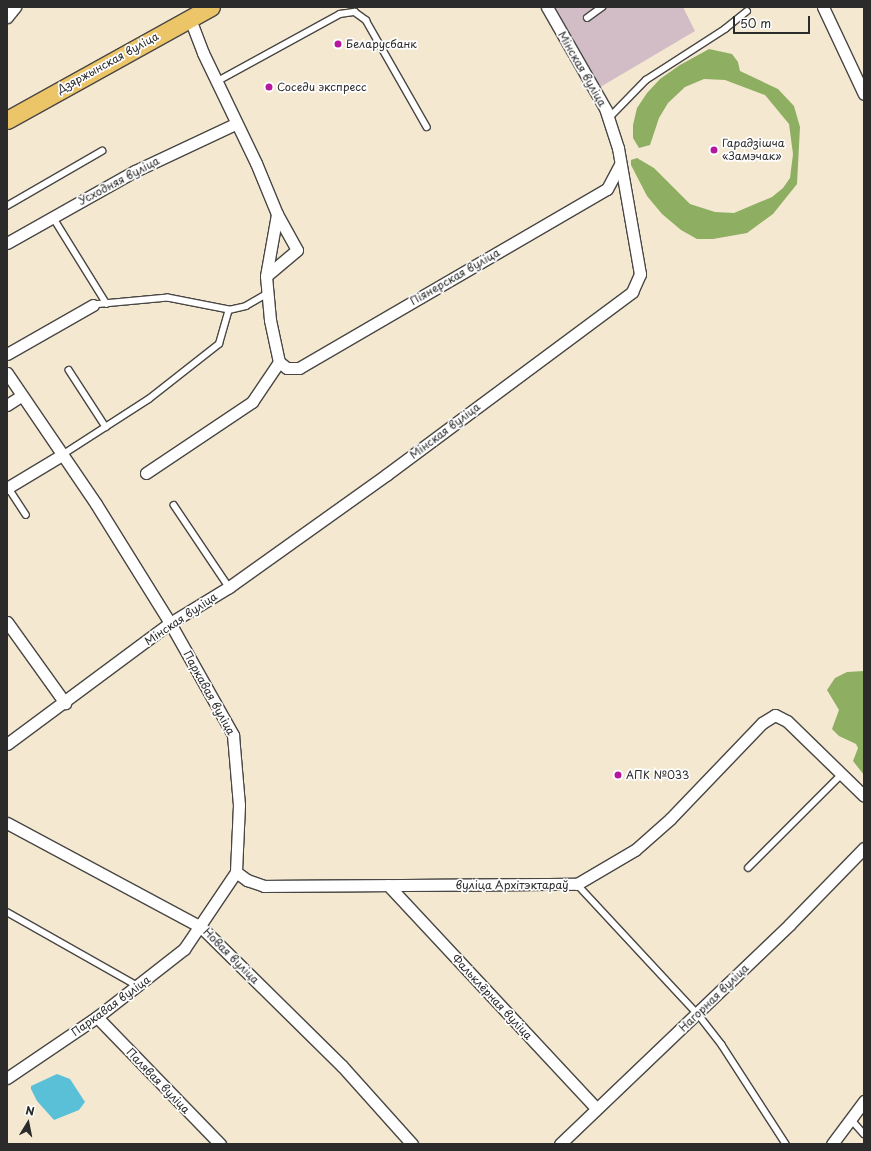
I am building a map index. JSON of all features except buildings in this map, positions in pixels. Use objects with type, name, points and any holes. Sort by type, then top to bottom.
[{"type":"main road","name":"Дзяржынская вуліца","points":[[7,120],[211,7]]},
{"type":"street","points":[[7,17],[15,7]]},
{"type":"street","name":"Мінская вуліца","points":[[7,744],[65,703],[170,623],[229,587],[386,475],[632,292],[640,274],[618,148],[606,110],[547,7]]},
{"type":"street","points":[[823,7],[864,94]]},
{"type":"street","points":[[190,19],[202,53],[218,81],[235,124],[256,163],[277,214],[297,250],[266,276]]},
{"type":"street","name":"Усходняя вуліца","points":[[7,244],[52,216],[135,171],[235,124]]},
{"type":"street","name":"Піянерская вуліца","points":[[279,362],[287,368],[299,368],[313,360],[607,189],[620,165]]},
{"type":"street","points":[[146,473],[252,402],[279,362],[266,276],[277,214]]},
{"type":"street","points":[[7,354],[93,305]]},
{"type":"street","name":"Паркавая вуліца","points":[[7,373],[21,396],[96,504],[170,623],[234,735],[239,805],[236,872],[201,927],[184,949],[97,1017],[7,1078]]},
{"type":"street","points":[[7,404],[21,396]]},
{"type":"street","points":[[8,488],[62,455]]},
{"type":"street","points":[[7,622],[65,703]]},
{"type":"street","name":"вуліца Архітэктараў","points":[[236,872],[247,880],[264,886],[577,884],[635,850],[670,819],[762,723],[775,715],[787,721],[842,774]]},
{"type":"street","points":[[842,774],[864,796]]},
{"type":"street","name":"Новая вуліца","points":[[7,824],[201,927],[342,1066],[412,1144]]},
{"type":"street","name":"Нагорная вуліца","points":[[560,1144],[596,1108],[698,1014],[864,848]]},
{"type":"street","name":"Фальклёрная вуліца","points":[[388,885],[596,1108]]},
{"type":"street","name":"Палявая вуліца","points":[[97,1017],[220,1144]]},
{"type":"street","points":[[832,1144],[864,1101]]},
{"type":"lane","points":[[587,18],[602,7]]},
{"type":"lane","points":[[609,119],[646,80],[724,29],[747,11]]},
{"type":"lane","points":[[218,81],[340,14],[355,12],[366,20],[427,127]]},
{"type":"lane","points":[[7,206],[102,152]]},
{"type":"lane","points":[[52,216],[107,304]]},
{"type":"lane","points":[[93,305],[168,298],[229,310],[246,306],[268,294]]},
{"type":"lane","points":[[62,455],[149,399],[219,344],[229,310]]},
{"type":"lane","points":[[69,370],[106,427]]},
{"type":"lane","points":[[8,488],[26,515]]},
{"type":"lane","points":[[174,505],[229,587]]},
{"type":"lane","points":[[748,868],[842,774]]},
{"type":"lane","points":[[577,884],[698,1014],[722,1044],[786,1144]]},
{"type":"lane","points":[[7,912],[138,986]]},
{"type":"lane","points":[[850,1119],[864,1134]]},
{"type":"shaded area","points":[[553,7],[683,7],[695,31],[597,89]]},
{"type":"green space","points":[[709,49],[732,54],[738,62],[740,71],[778,89],[794,106],[800,127],[797,184],[773,214],[747,233],[713,239],[697,239],[681,230],[662,214],[647,196],[631,165],[631,160],[637,158],[654,168],[690,204],[715,212],[734,213],[772,197],[783,188],[790,178],[793,154],[789,124],[765,95],[725,80],[704,79],[685,87],[668,103],[659,118],[650,145],[639,148],[633,138],[633,125],[637,108],[647,93],[660,79],[680,65]]},
{"type":"green space","points":[[864,671],[864,775],[853,761],[858,748],[856,744],[839,736],[832,729],[839,710],[827,690],[835,678],[847,672]]},
{"type":"water","points":[[57,1074],[70,1079],[85,1102],[79,1110],[54,1120],[37,1101],[31,1086]]},
{"type":"place","name":"Беларусбанк","points":[[338,44]]},
{"type":"place","name":"Соседи экспресс","points":[[269,87]]},
{"type":"place","name":"Гарадзішча «Замэчак»","points":[[714,150]]},
{"type":"place","name":"АПК №033","points":[[618,775]]}]
